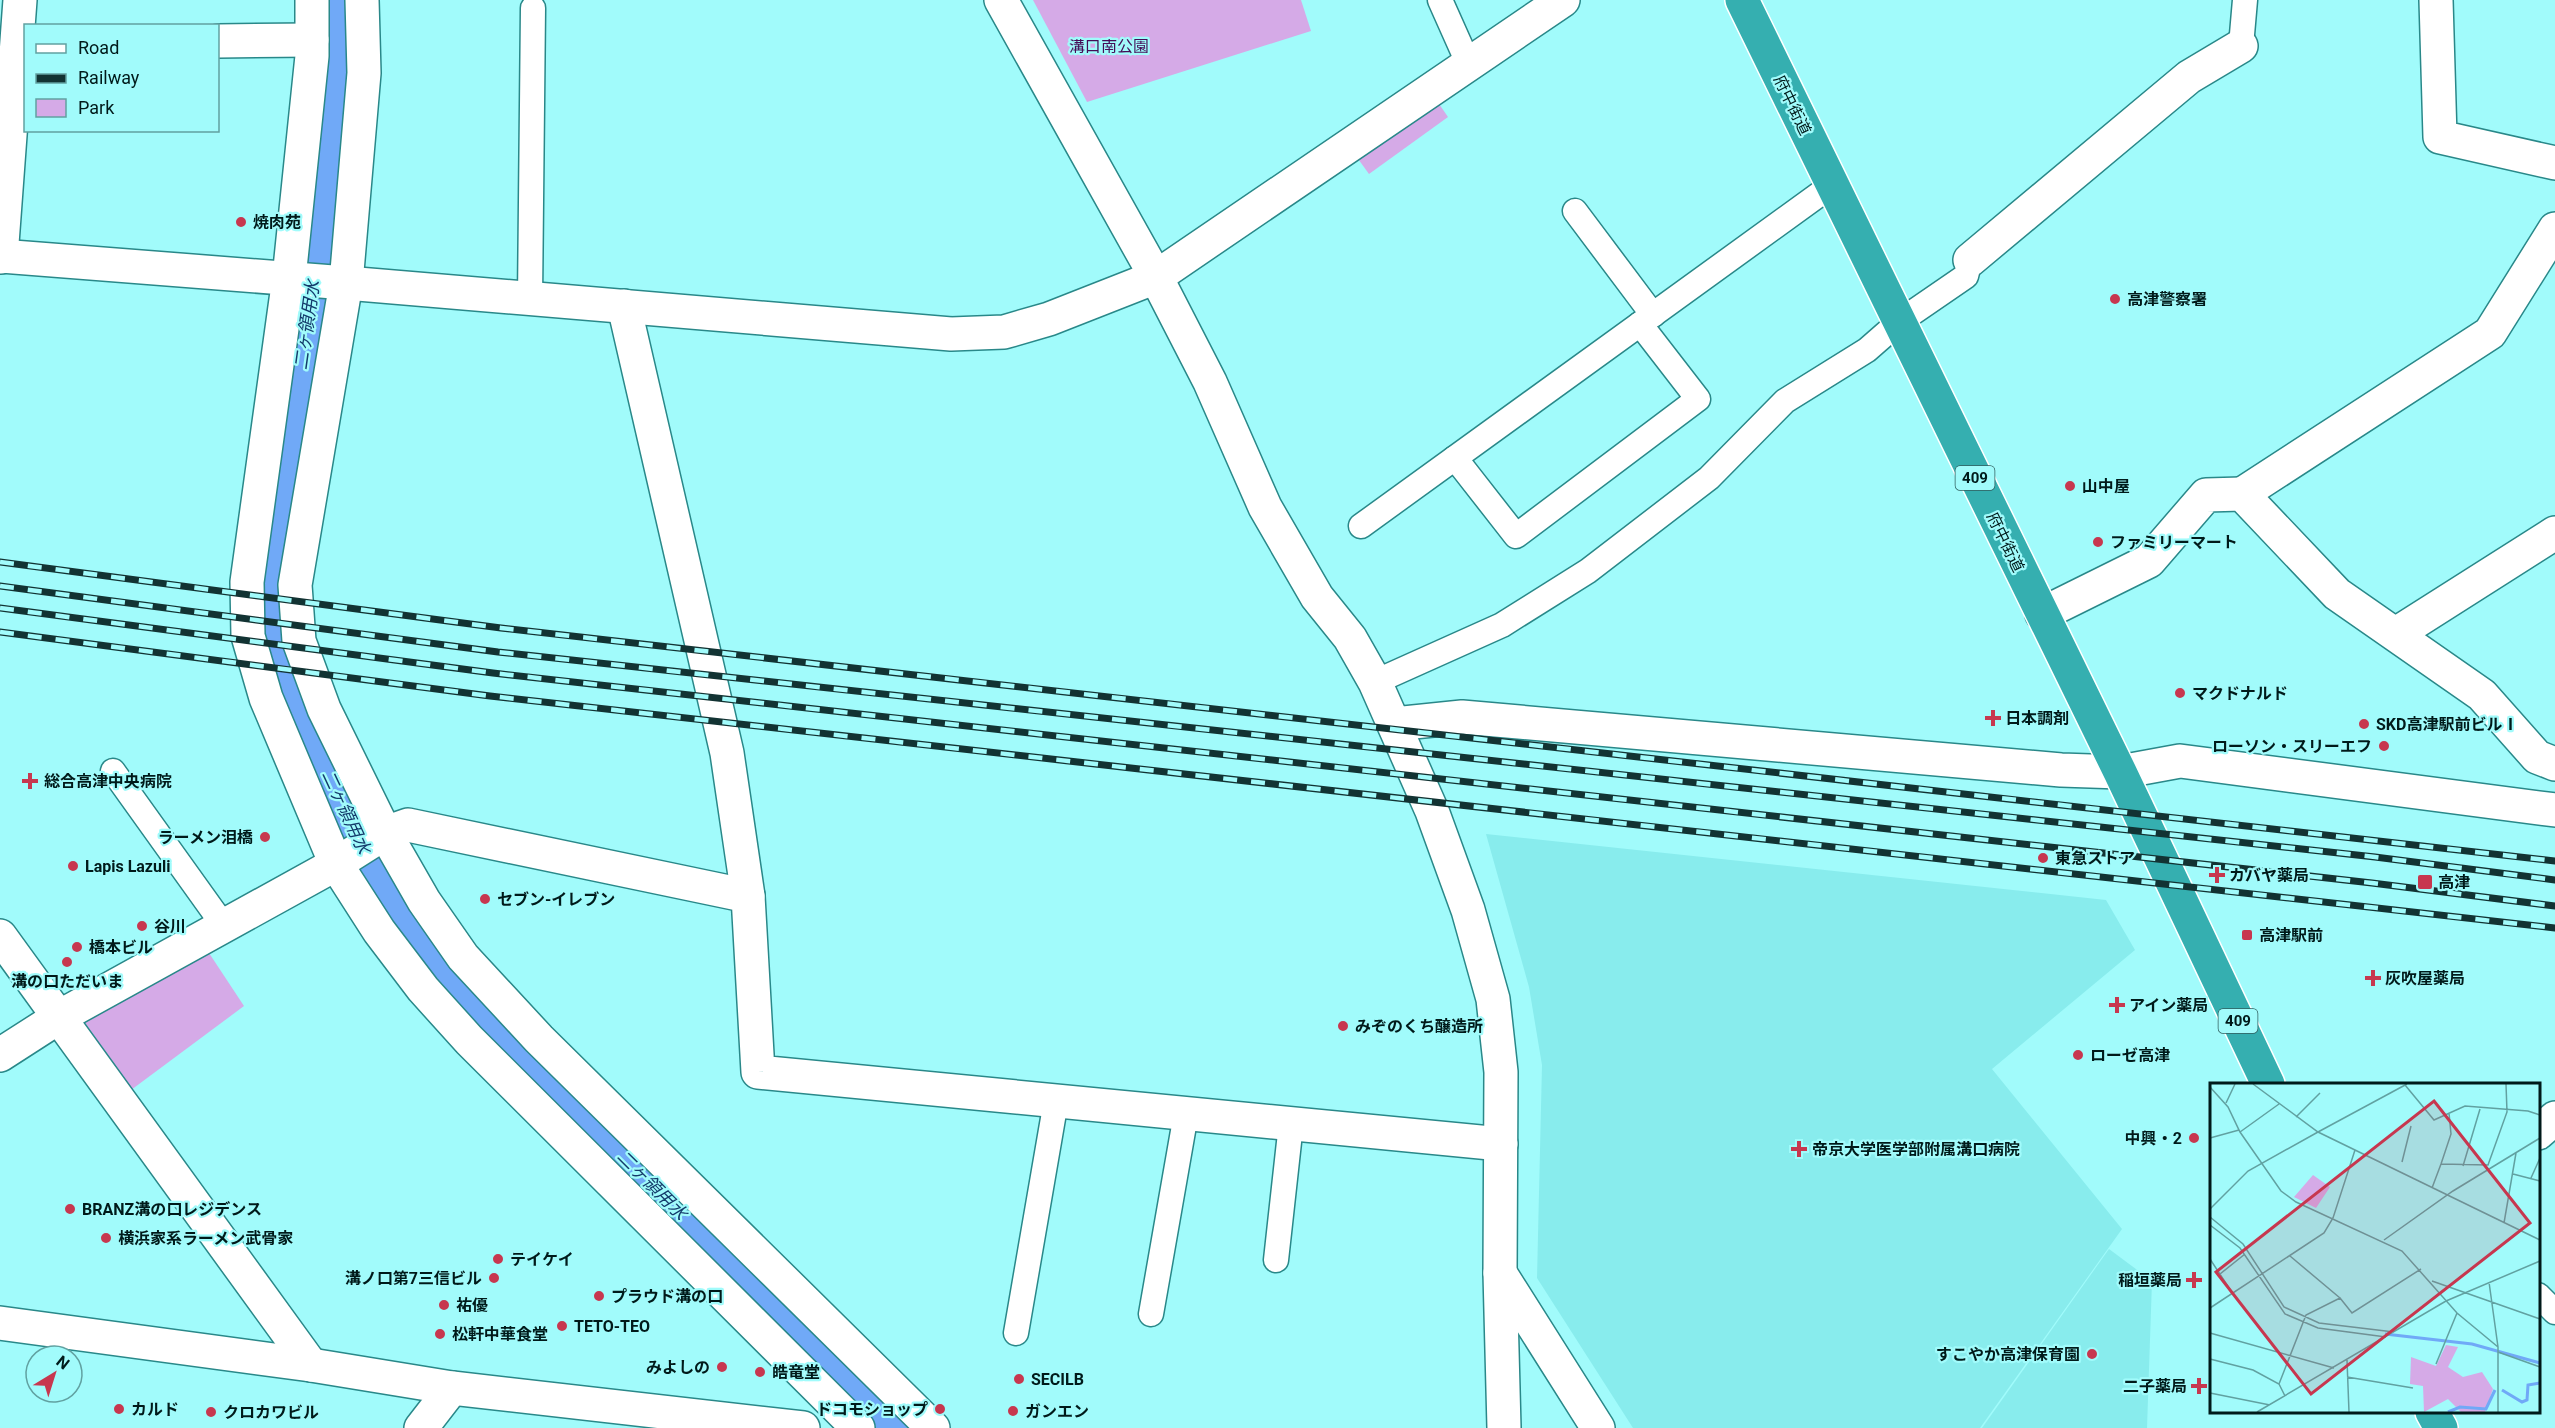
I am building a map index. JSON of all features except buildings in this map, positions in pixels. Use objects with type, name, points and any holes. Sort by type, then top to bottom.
[{"type":"highway","name":"府中街道","points":[[1742,0],[2120,772],[2268,1083]]},
{"type":"highway","points":[[2433,1413],[2441,1428]]},
{"type":"street","points":[[20,0],[21,44],[1,256],[951,334],[1004,332],[1049,319],[1156,277],[1563,0]]},
{"type":"street","points":[[312,0],[317,281],[295,585],[299,641],[324,709],[385,940],[423,989],[458,1028],[858,1428]]},
{"type":"street","points":[[362,0],[364,73],[247,582],[248,636],[266,698],[361,848],[424,901],[463,957],[539,1040],[933,1428]]},
{"type":"street","points":[[1001,0],[1156,277],[1210,382],[1265,507],[1317,597],[1350,638],[1375,682],[1432,811],[1468,910],[1493,999],[1502,1072],[1500,1273],[1503,1428]]},
{"type":"street","points":[[2436,0],[2440,136],[2555,163]]},
{"type":"street","points":[[219,41],[312,40]]},
{"type":"street","points":[[1970,260],[2189,77],[2241,46]]},
{"type":"street","points":[[2042,614],[2149,561],[2206,495],[2242,494],[2490,333],[2555,230]]},
{"type":"street","points":[[624,306],[727,753],[748,896],[758,1072],[1501,1144]]},
{"type":"street","points":[[2242,494],[2337,594],[2482,695],[2537,758],[2555,764]]},
{"type":"street","points":[[2396,634],[2555,533]]},
{"type":"street","points":[[1394,724],[1462,717],[2061,770],[2120,772],[2180,761],[2550,809],[2555,772]]},
{"type":"street","points":[[0,1055],[59,1017],[361,848],[408,825],[748,896]]},
{"type":"street","points":[[0,936],[311,1365]]},
{"type":"street","points":[[458,1028],[496,993]]},
{"type":"street","points":[[2540,1131],[2555,1118]]},
{"type":"street","points":[[670,1241],[705,1203]]},
{"type":"street","points":[[1500,1273],[1598,1428]]},
{"type":"street","points":[[0,1323],[311,1365],[678,1421],[803,1428]]},
{"type":"street","points":[[421,1428],[452,1388]]},
{"type":"lane","points":[[1440,0],[1469,64]]},
{"type":"lane","points":[[2241,46],[2245,0]]},
{"type":"lane","points":[[530,298],[533,8]]},
{"type":"lane","points":[[1361,526],[1832,185]]},
{"type":"lane","points":[[1455,458],[1516,536],[1698,399],[1575,211]]},
{"type":"lane","points":[[1375,682],[1502,625],[1588,571],[1709,478],[1785,401],[1868,350],[1899,322],[1966,276],[1970,260]]},
{"type":"lane","points":[[114,771],[224,926]]},
{"type":"lane","points":[[1016,1333],[1056,1101]]},
{"type":"lane","points":[[1151,1314],[1186,1114]]},
{"type":"lane","points":[[1276,1260],[1291,1124]]},
{"type":"lane","points":[[2540,1297],[2555,1312]]},
{"type":"shaded area","name":"帝京大学医学部附属溝口病院","points":[[1486,834],[2106,900],[2135,950],[1992,1069],[2122,1229],[1980,1428],[1633,1428],[1537,1278],[1542,1065],[1529,987]]},
{"type":"shaded area","name":"すこやか高津保育園","points":[[2109,1249],[2152,1281],[2147,1428],[1982,1428]]},
{"type":"green space","name":"溝口南公園","points":[[1033,0],[1301,0],[1311,31],[1087,102]]},
{"type":"green space","points":[[1437,101],[1448,117],[1369,174],[1356,156]]},
{"type":"green space","points":[[209,953],[244,1006],[131,1090],[83,1020]]},
{"type":"waterway","name":"二ヶ領用水","points":[[338,0],[341,69],[270,596],[281,650],[297,698],[350,829],[403,917],[462,995],[897,1428]]},
{"type":"railway","points":[[0,562],[501,628],[2555,861]]},
{"type":"railway","points":[[0,586],[498,652],[2375,857],[2555,880]]},
{"type":"railway","points":[[0,608],[493,673],[2372,883],[2555,906]]},
{"type":"railway","points":[[0,632],[490,696],[2555,928]]},
{"type":"place","name":"焼肉苑","points":[[241,222]]},
{"type":"place","name":"高津警察署","points":[[2115,299]]},
{"type":"place","name":"山中屋","points":[[2070,486]]},
{"type":"place","name":"ファミリーマート","points":[[2098,542]]},
{"type":"place","name":"マクドナルド","points":[[2180,693]]},
{"type":"place","name":"日本調剤","points":[[1993,718]]},
{"type":"place","name":"SKD高津駅前ビルⅠ","points":[[2364,724]]},
{"type":"place","name":"ローソン・スリーエフ","points":[[2384,746]]},
{"type":"place","name":"総合高津中央病院","points":[[30,781]]},
{"type":"place","name":"ラーメン泪橋","points":[[265,837]]},
{"type":"place","name":"東急ストア","points":[[2043,858]]},
{"type":"place","name":"Lapis Lazuli","points":[[73,866]]},
{"type":"place","name":"カバヤ薬局","points":[[2217,875]]},
{"type":"place","name":"高津","points":[[2425,882]]},
{"type":"place","name":"セブン-イレブン","points":[[485,899]]},
{"type":"place","name":"谷川","points":[[142,926]]},
{"type":"place","name":"高津駅前","points":[[2247,935]]},
{"type":"place","name":"橋本ビル","points":[[77,947]]},
{"type":"place","name":"溝の口ただいま","points":[[67,962]]},
{"type":"place","name":"灰吹屋薬局","points":[[2373,978]]},
{"type":"place","name":"アイン薬局","points":[[2117,1005]]},
{"type":"place","name":"みぞのくち醸造所","points":[[1343,1026]]},
{"type":"place","name":"ローゼ高津","points":[[2078,1055]]},
{"type":"place","name":"中興・2","points":[[2194,1138]]},
{"type":"place","name":"帝京大学医学部附属溝口病院","points":[[1799,1149]]},
{"type":"place","name":"BRANZ溝の口レジデンス","points":[[70,1209]]},
{"type":"place","name":"横浜家系ラーメン武骨家","points":[[106,1238]]},
{"type":"place","name":"テイケイ","points":[[498,1259]]},
{"type":"place","name":"溝ノ口第7三信ビル","points":[[494,1278]]},
{"type":"place","name":"稲垣薬局","points":[[2194,1280]]},
{"type":"place","name":"プラウド溝の口","points":[[599,1296]]},
{"type":"place","name":"祐優","points":[[444,1305]]},
{"type":"place","name":"TETO-TEO","points":[[562,1326]]},
{"type":"place","name":"松軒中華食堂","points":[[440,1334]]},
{"type":"place","name":"すこやか高津保育園","points":[[2092,1354]]},
{"type":"place","name":"みよしの","points":[[722,1367]]},
{"type":"place","name":"皓竜堂","points":[[760,1372]]},
{"type":"place","name":"SECILB","points":[[1019,1379]]},
{"type":"place","name":"二子薬局","points":[[2199,1386]]},
{"type":"place","name":"カルド","points":[[119,1409]]},
{"type":"place","name":"ドコモショップ","points":[[940,1409]]},
{"type":"place","name":"ガンエン","points":[[1013,1411]]},
{"type":"place","name":"クロカワビル","points":[[211,1412]]}]
